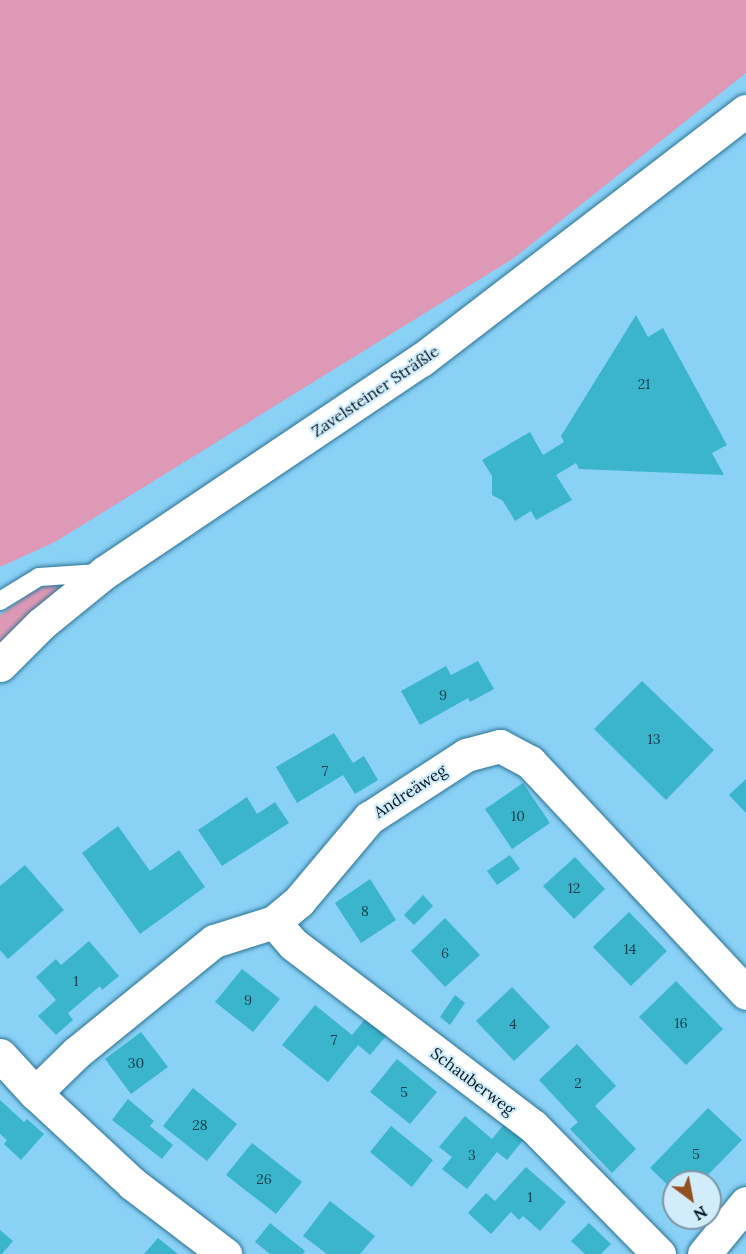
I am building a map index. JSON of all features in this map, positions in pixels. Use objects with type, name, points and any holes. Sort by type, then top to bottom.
[{"type":"street","name":"Zavelsteiner Sträßle","points":[[0,664],[41,624],[105,572],[421,360],[746,111]]},
{"type":"street","name":"Andreäweg","points":[[35,1093],[76,1053],[214,941],[274,922],[299,901],[369,818],[466,755],[500,746],[530,762],[746,993]]},
{"type":"street","name":"Schauberweg","points":[[274,922],[292,944],[533,1126],[659,1254]]},
{"type":"street","points":[[0,1055],[35,1093],[133,1184],[225,1254]]},
{"type":"street","points":[[704,1254],[746,1203]]},
{"type":"lane","points":[[0,601],[39,577],[105,572]]},
{"type":"shaded area","points":[[0,0],[746,0],[746,73],[514,258],[55,542],[0,567]]},
{"type":"shaded area","points":[[56,581],[59,592],[0,647],[0,615],[31,593]]},
{"type":"building","points":[[636,315],[648,337],[663,328],[727,445],[712,453],[724,475],[579,469],[576,463],[556,475],[572,500],[536,520],[531,511],[515,521],[503,501],[492,495],[492,476],[482,460],[530,432],[543,455],[564,442],[561,436]]},
{"type":"building","points":[[478,661],[494,689],[470,702],[468,698],[420,725],[401,691],[446,666],[451,675]]},
{"type":"building","points":[[642,681],[714,750],[666,800],[594,729]]},
{"type":"building","points":[[334,733],[353,763],[364,756],[378,780],[355,794],[343,775],[297,803],[276,767]]},
{"type":"building","points":[[746,779],[746,813],[729,795]]},
{"type":"building","points":[[523,783],[550,823],[512,849],[485,809]]},
{"type":"building","points":[[247,797],[257,814],[275,802],[289,823],[222,866],[198,830]]},
{"type":"building","points":[[118,826],[150,871],[179,850],[205,887],[140,934],[82,853]]},
{"type":"building","points":[[510,855],[520,869],[497,885],[487,871]]},
{"type":"building","points":[[575,857],[605,889],[574,919],[543,886]]},
{"type":"building","points":[[25,865],[64,910],[8,959],[0,950],[0,886]]},
{"type":"building","points":[[370,879],[396,920],[361,943],[335,903]]},
{"type":"building","points":[[423,895],[433,906],[414,925],[404,915]]},
{"type":"building","points":[[629,912],[667,951],[631,986],[593,947]]},
{"type":"building","points":[[445,918],[480,955],[445,987],[411,951]]},
{"type":"building","points":[[89,941],[119,976],[102,990],[100,986],[68,1013],[73,1020],[56,1035],[38,1016],[56,1000],[36,977],[56,959],[61,965]]},
{"type":"building","points":[[242,969],[280,999],[253,1032],[215,1002]]},
{"type":"building","points":[[676,981],[723,1029],[686,1065],[639,1017]]},
{"type":"building","points":[[512,987],[550,1027],[514,1061],[476,1021]]},
{"type":"building","points":[[455,995],[465,1003],[450,1025],[440,1017]]},
{"type":"building","points":[[315,1005],[352,1035],[366,1018],[387,1035],[370,1055],[358,1045],[328,1082],[282,1045]]},
{"type":"building","points":[[141,1032],[168,1067],[131,1094],[105,1059]]},
{"type":"building","points":[[577,1044],[616,1086],[595,1106],[636,1149],[612,1173],[570,1129],[578,1122],[539,1080]]},
{"type":"building","points":[[397,1059],[437,1092],[410,1124],[370,1092]]},
{"type":"building","points":[[193,1088],[237,1124],[207,1161],[163,1126]]},
{"type":"building","points":[[128,1099],[154,1121],[150,1126],[173,1145],[162,1159],[112,1120]]},
{"type":"building","points":[[0,1100],[24,1122],[27,1119],[44,1134],[21,1160],[4,1144],[7,1140],[0,1134]]},
{"type":"building","points":[[708,1108],[742,1140],[713,1170],[662,1170],[662,1180],[650,1168]]},
{"type":"building","points":[[465,1116],[492,1139],[505,1123],[524,1139],[507,1160],[497,1152],[467,1189],[442,1169],[452,1157],[439,1147]]},
{"type":"building","points":[[391,1126],[433,1160],[412,1187],[370,1152]]},
{"type":"building","points":[[252,1143],[302,1182],[276,1214],[226,1175]]},
{"type":"building","points":[[526,1167],[566,1202],[540,1231],[523,1216],[519,1220],[511,1212],[491,1234],[468,1213],[486,1193],[495,1201]]},
{"type":"building","points":[[330,1201],[375,1236],[360,1254],[327,1254],[303,1236]]},
{"type":"building","points":[[270,1223],[305,1251],[303,1254],[270,1254],[255,1242]]},
{"type":"building","points":[[589,1223],[611,1244],[601,1254],[585,1254],[571,1241]]},
{"type":"building","points":[[0,1230],[13,1241],[2,1254],[0,1254]]},
{"type":"building","points":[[158,1238],[178,1254],[144,1254]]}]
